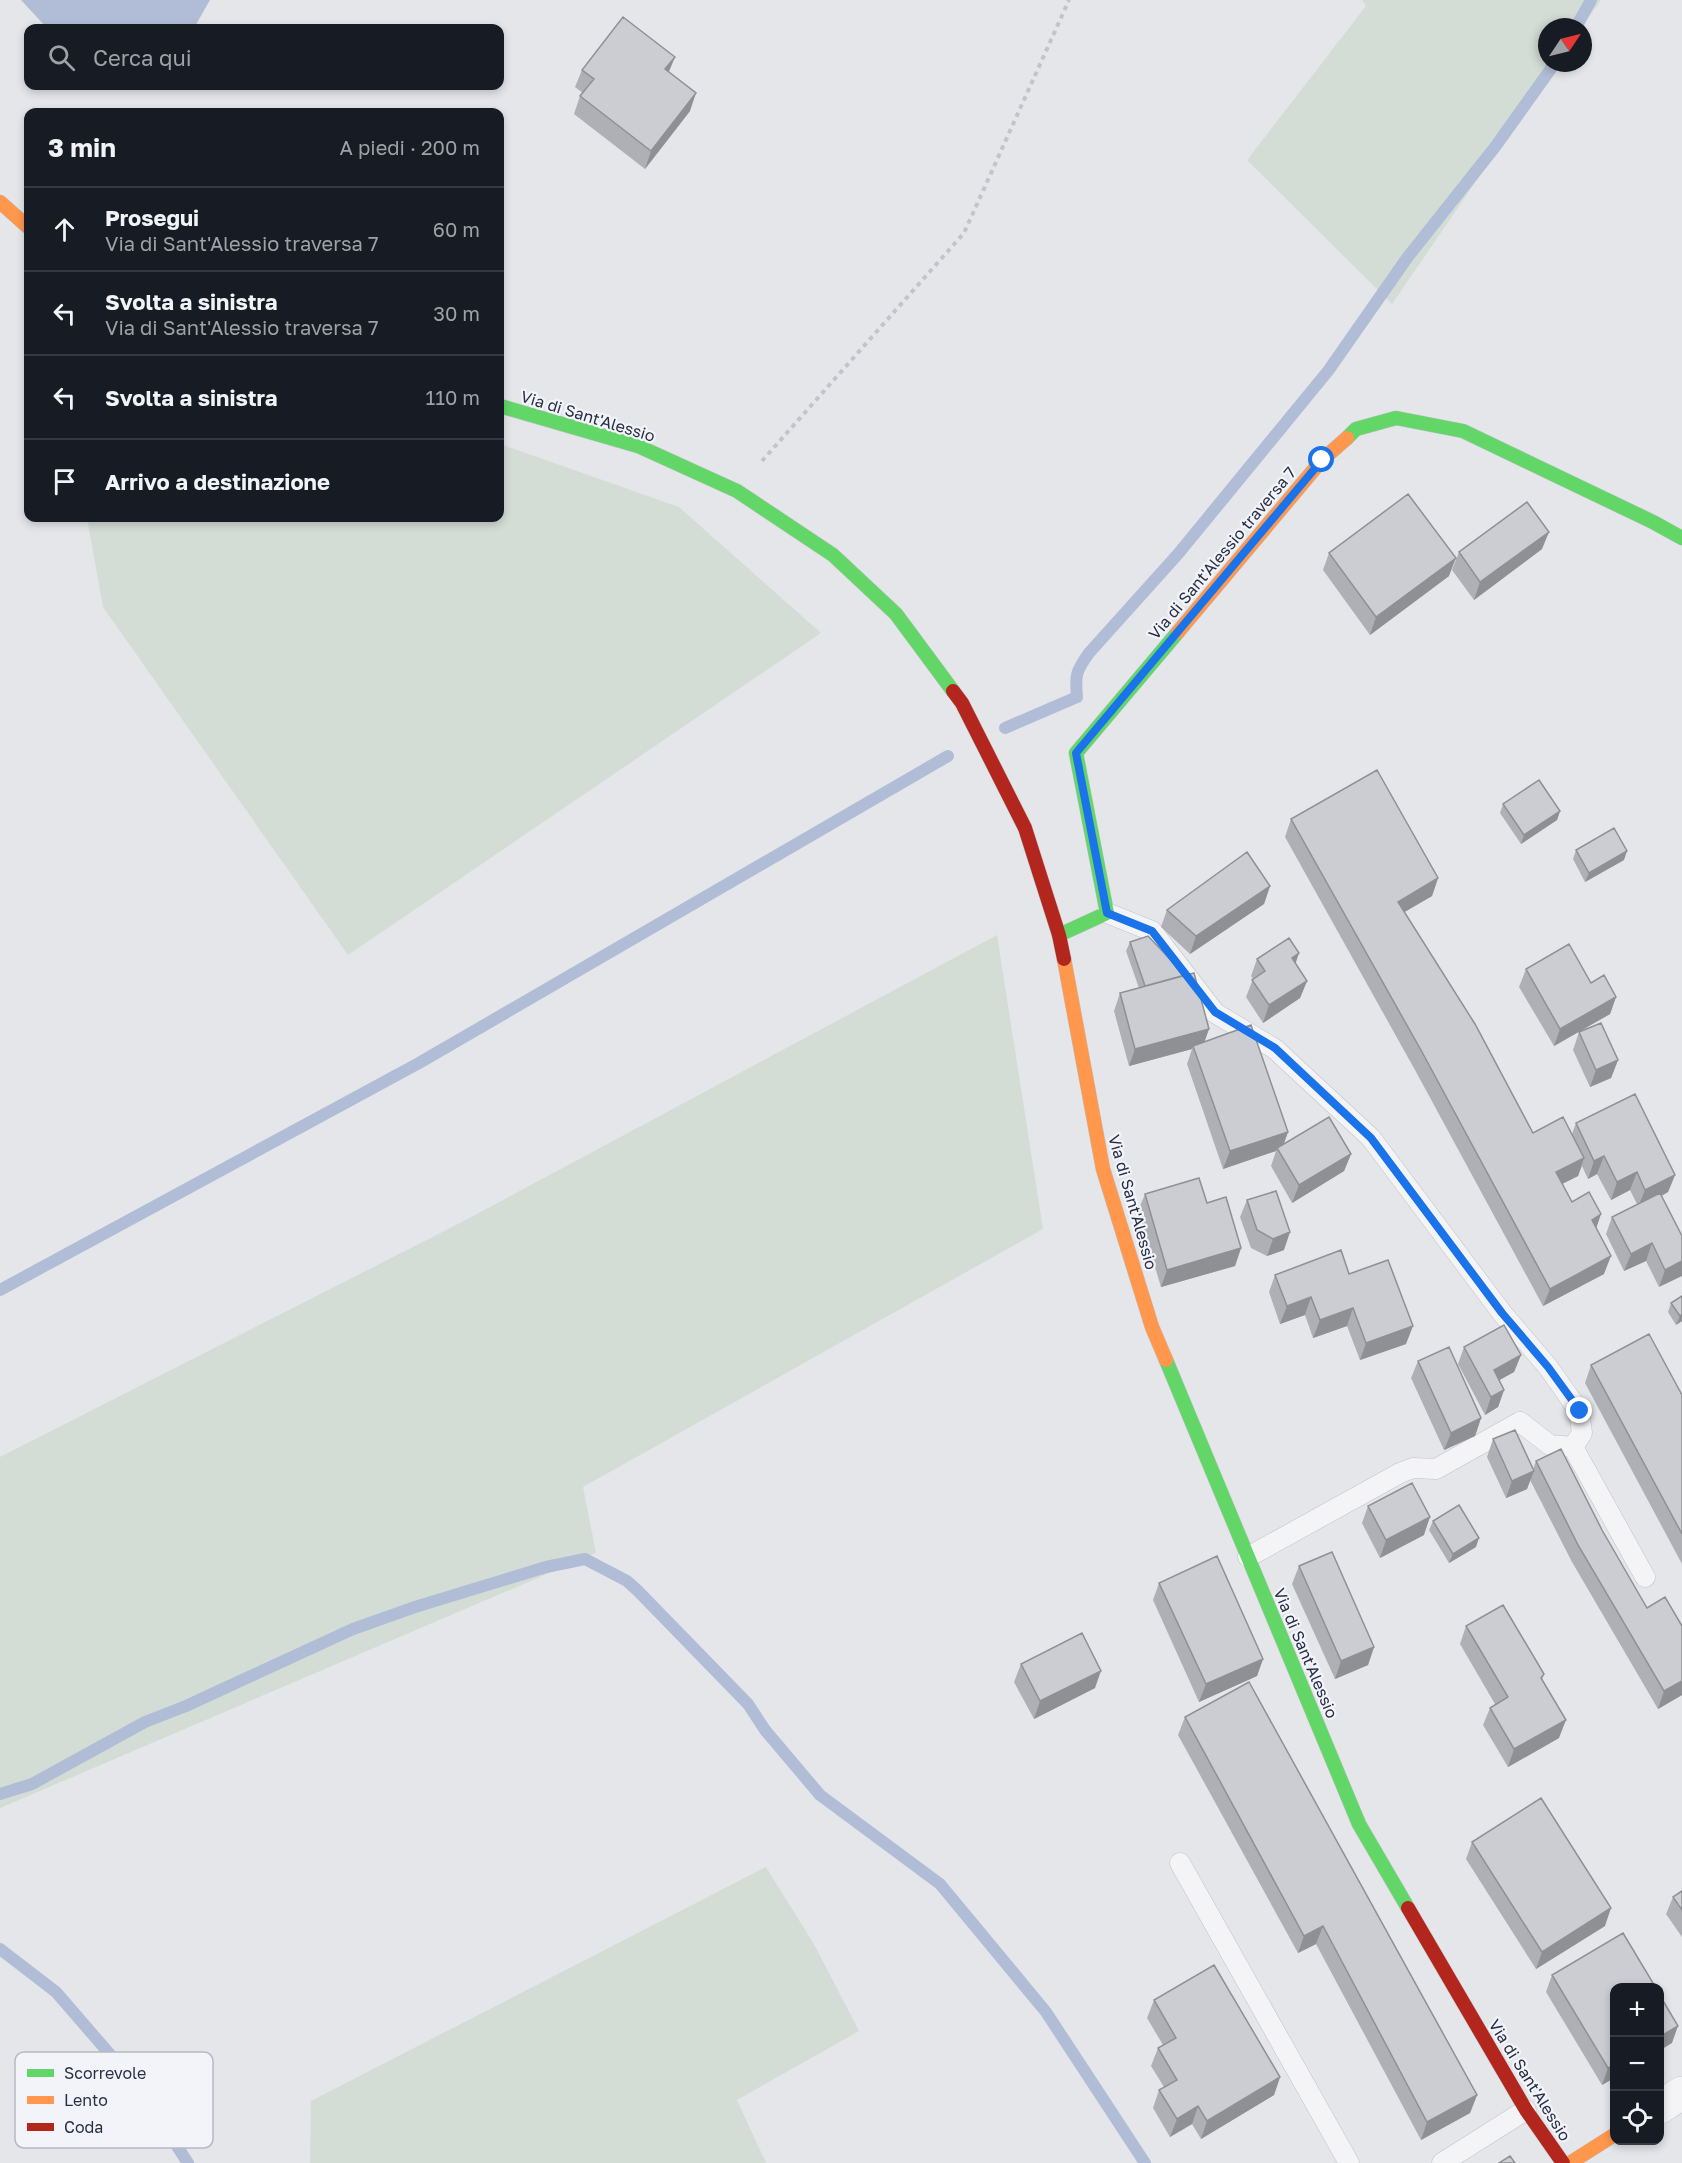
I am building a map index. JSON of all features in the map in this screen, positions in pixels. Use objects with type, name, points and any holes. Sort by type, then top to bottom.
[{"type":"street","points":[[0,202],[24,223]]},
{"type":"street","name":"Via di Sant'Alessio","points":[[504,407],[638,446],[736,490],[832,555],[896,614],[962,703],[1025,828],[1059,935],[1103,1169],[1152,1327],[1359,1824],[1526,2110],[1563,2163]]},
{"type":"street","name":"Via di Sant'Alessio traversa 7","points":[[1107,913],[1076,753],[1322,460],[1356,429],[1396,418],[1463,431],[1682,538]]},
{"type":"street","points":[[1059,935],[1107,913]]},
{"type":"street","points":[[1664,2104],[1682,2093]]},
{"type":"street","points":[[1570,2163],[1610,2138]]},
{"type":"lane","points":[[1107,913],[1152,931],[1215,1012],[1275,1048],[1371,1138],[1502,1313],[1548,1367],[1580,1411],[1582,1433],[1573,1447]]},
{"type":"lane","points":[[1248,1557],[1400,1473],[1413,1468],[1436,1469],[1520,1422],[1550,1445],[1573,1447]]},
{"type":"lane","points":[[1573,1447],[1645,1577]]},
{"type":"lane","points":[[1180,1863],[1349,2163]]},
{"type":"lane","points":[[1442,2163],[1526,2110]]},
{"type":"path","points":[[736,490],[964,233],[1069,0]]},
{"type":"shaded area","points":[[1362,0],[1601,0],[1588,18],[1538,18],[1538,72],[1551,72],[1392,304],[1247,160],[1366,6]]},
{"type":"shaded area","points":[[504,445],[679,507],[821,633],[348,955],[103,607],[88,522],[504,522]]},
{"type":"shaded area","points":[[997,935],[1043,1229],[583,1487],[596,1553],[0,1808],[0,1457],[460,1223]]},
{"type":"shaded area","points":[[766,1867],[815,1946],[859,2031],[737,2100],[766,2163],[310,2163],[311,2101]]},
{"type":"water","points":[[21,0],[210,0],[196,24],[43,24]]},
{"type":"building","points":[[623,17],[675,57],[665,69],[696,93],[651,151],[580,96],[594,79],[582,70]]},
{"type":"building","points":[[1408,494],[1456,558],[1376,617],[1329,553]]},
{"type":"building","points":[[1527,502],[1549,532],[1480,582],[1459,552]]},
{"type":"building","points":[[1377,770],[1438,878],[1398,902],[1475,1024],[1533,1133],[1563,1117],[1584,1158],[1556,1172],[1572,1202],[1589,1192],[1601,1214],[1592,1220],[1611,1256],[1550,1289],[1422,1052],[1291,819]]},
{"type":"building","points":[[1539,780],[1560,811],[1524,835],[1503,804]]},
{"type":"building","points":[[1614,828],[1627,851],[1589,873],[1576,850]]},
{"type":"building","points":[[1247,852],[1270,886],[1196,936],[1167,910]]},
{"type":"building","points":[[1148,936],[1185,975],[1145,986],[1130,942]]},
{"type":"building","points":[[1289,938],[1299,953],[1292,958],[1307,981],[1269,1005],[1252,980],[1265,971],[1257,959]]},
{"type":"building","points":[[1569,944],[1591,983],[1604,975],[1616,997],[1560,1029],[1526,969]]},
{"type":"building","points":[[1194,973],[1209,1029],[1135,1049],[1120,993]]},
{"type":"building","points":[[1601,1023],[1618,1060],[1596,1070],[1579,1032]]},
{"type":"building","points":[[1251,1025],[1288,1132],[1230,1151],[1193,1046]]},
{"type":"building","points":[[1635,1094],[1675,1175],[1645,1190],[1637,1172],[1617,1182],[1604,1156],[1594,1161],[1576,1123]]},
{"type":"building","points":[[1329,1117],[1351,1154],[1299,1185],[1277,1148]]},
{"type":"building","points":[[1199,1178],[1207,1203],[1226,1197],[1241,1248],[1167,1270],[1145,1194]]},
{"type":"building","points":[[1276,1191],[1290,1232],[1273,1239],[1257,1230],[1247,1200]]},
{"type":"building","points":[[1660,1193],[1682,1236],[1682,1261],[1665,1270],[1652,1243],[1631,1254],[1612,1217]]},
{"type":"building","points":[[1341,1250],[1349,1274],[1388,1260],[1413,1326],[1366,1343],[1353,1308],[1320,1320],[1311,1297],[1287,1306],[1275,1275]]},
{"type":"building","points":[[1682,1296],[1682,1314],[1680,1316],[1671,1303]]},
{"type":"building","points":[[1504,1325],[1521,1355],[1494,1370],[1504,1390],[1491,1397],[1464,1347]]},
{"type":"building","points":[[1649,1334],[1682,1395],[1682,1534],[1591,1365]]},
{"type":"building","points":[[1449,1347],[1481,1418],[1451,1433],[1418,1361]]},
{"type":"building","points":[[1515,1430],[1534,1471],[1512,1481],[1493,1439]]},
{"type":"building","points":[[1561,1449],[1602,1530],[1647,1608],[1665,1597],[1682,1626],[1682,1681],[1664,1691],[1578,1545],[1536,1461]]},
{"type":"building","points":[[1412,1483],[1430,1517],[1386,1540],[1368,1506]]},
{"type":"building","points":[[1459,1505],[1479,1538],[1453,1554],[1433,1521]]},
{"type":"building","points":[[1332,1552],[1374,1647],[1341,1661],[1299,1566]]},
{"type":"building","points":[[1217,1556],[1263,1659],[1206,1684],[1159,1583]]},
{"type":"building","points":[[1503,1605],[1544,1674],[1541,1678],[1566,1720],[1514,1749],[1490,1708],[1508,1697],[1466,1626]]},
{"type":"building","points":[[1082,1633],[1101,1671],[1040,1701],[1021,1664]]},
{"type":"building","points":[[1249,1682],[1477,2095],[1427,2122],[1323,1926],[1304,1936],[1185,1717]]},
{"type":"building","points":[[1541,1798],[1611,1908],[1542,1952],[1472,1842]]},
{"type":"building","points":[[1682,1891],[1682,1910],[1673,1897]]},
{"type":"building","points":[[1623,1933],[1653,1983],[1610,1983],[1610,2067],[1608,2068],[1552,1975]]},
{"type":"building","points":[[1214,1965],[1280,2077],[1207,2121],[1198,2106],[1177,2119],[1159,2090],[1177,2080],[1158,2048],[1176,2038],[1154,2000]]},
{"type":"building","points":[[1664,2002],[1678,2026],[1664,2034]]},
{"type":"building","points":[[1510,2156],[1515,2163],[1499,2163]]},
{"type":"waterway","points":[[1581,18],[1591,0]]},
{"type":"waterway","points":[[1005,728],[1077,697],[1077,674],[1089,653],[1178,554],[1328,371],[1407,258],[1495,147],[1549,72]]},
{"type":"waterway","points":[[0,1290],[419,1063],[948,756]]},
{"type":"waterway","points":[[0,1794],[32,1784],[145,1722],[186,1706],[353,1629],[415,1607],[546,1567],[585,1559],[627,1581],[638,1591],[748,1704],[765,1730],[820,1795],[940,1884],[1046,2012],[1145,2163]]},
{"type":"waterway","points":[[0,1949],[56,1992],[108,2052]]},
{"type":"waterway","points":[[178,2148],[188,2163]]},
{"type":"traffic: fast","points":[[504,407],[638,446],[737,491],[833,555],[896,614],[953,691]]},
{"type":"traffic: fast","points":[[1347,438],[1356,429],[1396,418],[1463,431],[1682,538]]},
{"type":"traffic: fast","points":[[1059,935],[1107,913],[1076,753],[1178,632]]},
{"type":"traffic: fast","points":[[1166,1360],[1359,1824],[1408,1908]]},
{"type":"traffic: slow","points":[[0,202],[24,223]]},
{"type":"traffic: slow","points":[[1178,632],[1322,460],[1347,438]]},
{"type":"traffic: slow","points":[[1064,959],[1103,1169],[1152,1327],[1166,1360]]},
{"type":"traffic: slow","points":[[1570,2163],[1610,2138]]},
{"type":"traffic: jam","points":[[953,691],[962,703],[1025,828],[1059,935],[1064,959]]},
{"type":"traffic: jam","points":[[1408,1908],[1526,2110],[1563,2163]]},
{"type":"route","points":[[1322,460],[1076,753],[1107,913],[1152,931],[1215,1012],[1275,1048],[1371,1138],[1502,1313],[1548,1367],[1580,1411]]}]
